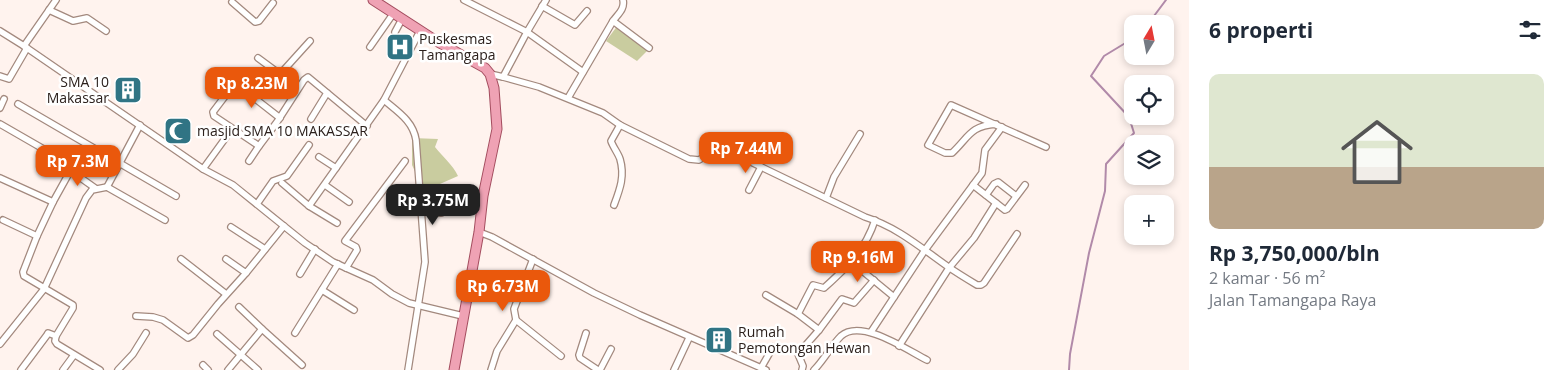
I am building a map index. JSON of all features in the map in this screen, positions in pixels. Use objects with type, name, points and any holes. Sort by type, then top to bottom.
[{"type":"main road","points":[[373,0],[420,31],[485,68],[490,74],[494,88],[497,129],[483,196],[479,232],[454,370]]},
{"type":"street","points":[[0,76],[9,79],[25,47],[56,0]]},
{"type":"street","points":[[464,0],[527,32],[583,72]]},
{"type":"street","points":[[503,77],[546,0]]},
{"type":"street","points":[[568,98],[613,20],[622,10],[624,2],[622,0]]},
{"type":"street","points":[[232,2],[255,22],[259,21],[272,3]]},
{"type":"street","points":[[542,6],[575,25],[587,11]]},
{"type":"street","points":[[49,10],[73,21],[87,18],[106,31]]},
{"type":"street","points":[[370,47],[393,14]]},
{"type":"street","points":[[395,32],[402,19]]},
{"type":"street","points":[[613,20],[649,48]]},
{"type":"street","points":[[309,206],[368,126],[384,100],[420,31]]},
{"type":"street","points":[[0,32],[25,47],[203,169],[233,185],[315,250],[338,264],[373,280],[401,300],[463,316]]},
{"type":"street","points":[[258,58],[278,72],[282,72],[310,41]]},
{"type":"street","points":[[490,74],[568,98],[603,113],[620,125],[689,159],[699,160],[719,147],[903,234],[949,268],[977,285],[981,285],[1002,258],[1017,234]]},
{"type":"street","points":[[249,161],[308,77],[368,126]]},
{"type":"street","points":[[259,146],[213,115],[220,101],[235,83],[280,118]]},
{"type":"street","points":[[311,119],[327,93]]},
{"type":"street","points":[[0,108],[4,99]]},
{"type":"street","points":[[384,100],[414,130],[422,211],[425,262],[408,370]]},
{"type":"street","points":[[18,104],[176,196]]},
{"type":"street","points":[[996,124],[976,128],[952,153],[945,153],[928,145],[952,105],[996,124],[1046,147]]},
{"type":"street","points":[[0,124],[73,167],[37,236],[23,272],[24,276],[73,305],[55,341],[100,370]]},
{"type":"street","points":[[107,187],[140,125]]},
{"type":"street","points":[[614,205],[623,175],[619,157],[610,141],[620,125]]},
{"type":"street","points":[[871,332],[924,250],[982,173],[984,150],[1002,127]]},
{"type":"street","points":[[203,169],[232,129]]},
{"type":"street","points":[[826,198],[834,177],[860,134]]},
{"type":"street","points":[[257,204],[273,181],[286,176],[309,145]]},
{"type":"street","points":[[319,157],[336,168]]},
{"type":"street","points":[[346,268],[357,250],[356,247],[346,241],[405,161]]},
{"type":"street","points":[[750,190],[761,167]]},
{"type":"street","points":[[70,171],[95,188],[107,187],[165,220]]},
{"type":"street","points":[[0,178],[54,202]]},
{"type":"street","points":[[986,195],[994,184],[998,182],[1016,196]]},
{"type":"street","points":[[282,183],[309,206],[337,223]]},
{"type":"street","points":[[973,185],[1005,210],[1025,184]]},
{"type":"street","points":[[325,185],[349,202]]},
{"type":"street","points":[[0,344],[44,289],[86,198],[95,188]]},
{"type":"street","points":[[899,346],[949,268],[974,238],[996,203]]},
{"type":"street","points":[[422,211],[441,213]]},
{"type":"street","points":[[4,220],[37,236]]},
{"type":"street","points":[[798,314],[813,285],[824,288],[860,252],[875,220]]},
{"type":"street","points":[[136,316],[153,317],[163,320],[188,338],[193,335],[284,226]]},
{"type":"street","points":[[231,227],[265,249]]},
{"type":"street","points":[[479,232],[492,237],[594,293],[689,338],[761,369],[773,347]]},
{"type":"street","points":[[300,274],[315,250]]},
{"type":"street","points":[[181,259],[226,294]]},
{"type":"street","points":[[226,259],[246,273]]},
{"type":"street","points":[[533,259],[514,309],[516,320],[561,356]]},
{"type":"street","points":[[852,260],[894,297]]},
{"type":"street","points":[[294,333],[338,264]]},
{"type":"street","points":[[802,370],[798,354],[842,299],[854,303],[874,280]]},
{"type":"street","points":[[322,290],[354,310]]},
{"type":"street","points":[[766,295],[798,314],[819,330]]},
{"type":"street","points":[[239,307],[302,366]]},
{"type":"street","points":[[491,370],[497,351],[516,320]]},
{"type":"street","points":[[228,370],[262,330]]},
{"type":"street","points":[[814,370],[840,338],[853,330],[871,332],[927,360]]},
{"type":"street","points":[[21,370],[48,333],[56,336]]},
{"type":"street","points":[[118,370],[133,354],[146,333]]},
{"type":"street","points":[[586,333],[579,355],[580,358],[599,370],[610,349]]},
{"type":"street","points":[[217,334],[258,370]]},
{"type":"street","points":[[674,370],[689,338]]},
{"type":"street","points":[[62,370],[74,355]]},
{"type":"green space","points":[[618,25],[649,49],[637,61],[606,41]]},
{"type":"green space","points":[[412,138],[438,139],[435,147],[458,176],[424,191],[412,165]]},
{"type":"waterway","points":[[1155,15],[1166,0]]},
{"type":"waterway","points":[[1069,370],[1070,354],[1089,253],[1105,191],[1106,164],[1134,133],[1129,117],[1091,76],[1104,56],[1124,44]]},
{"type":"place","name":"Puskesmas Tamangapa","points":[[400,47]]},
{"type":"place","name":"SMA 10 Makassar","points":[[128,90]]},
{"type":"place","name":"masjid SMA 10 MAKASSAR","points":[[178,131]]},
{"type":"place","name":"Rumah Pemotongan Hewan","points":[[719,340]]}]
